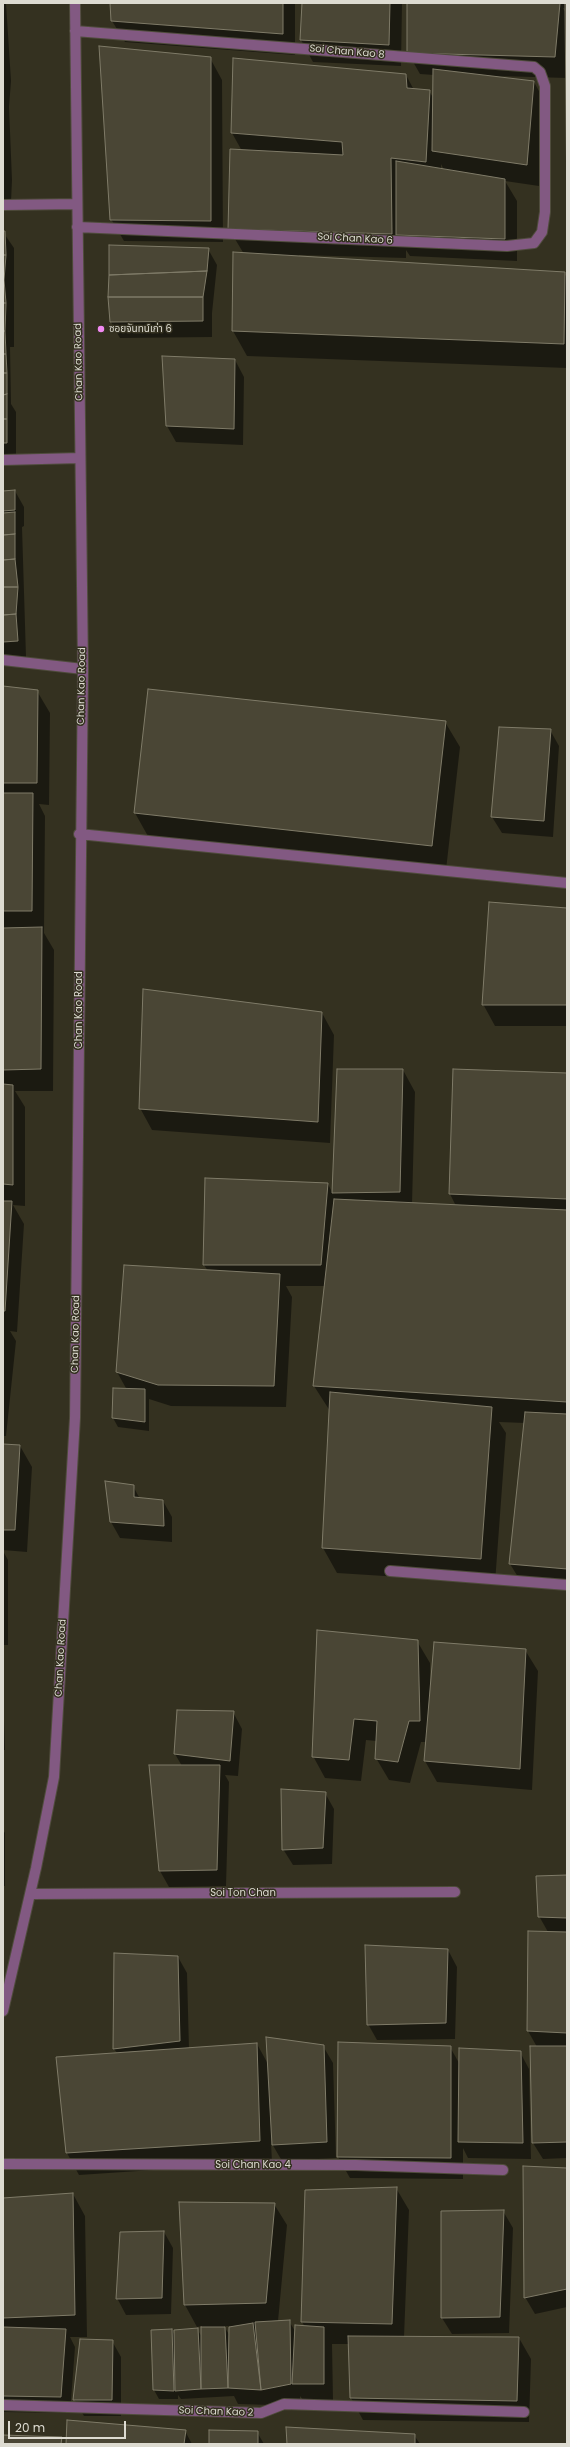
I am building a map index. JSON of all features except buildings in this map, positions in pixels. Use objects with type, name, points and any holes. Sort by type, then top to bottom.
[{"type":"street","name":"Chan Kao Road","points":[[3,2011],[31,1894],[54,1777],[74,1418],[79,834],[83,668],[75,3]]},
{"type":"street","name":"Soi Chan Kao 8","points":[[75,30],[534,67],[540,72],[545,86],[546,148]]},
{"type":"street","name":"Soi Chan Kao 6","points":[[77,227],[507,246],[534,243],[542,232],[545,212],[546,148]]},
{"type":"street","points":[[3,206],[77,204]]},
{"type":"street","points":[[3,460],[80,458]]},
{"type":"street","points":[[3,660],[83,668]]},
{"type":"street","points":[[79,834],[567,883]]},
{"type":"street","points":[[390,1571],[567,1585]]},
{"type":"street","name":"Soi Ton Chan","points":[[31,1894],[455,1892]]},
{"type":"street","name":"Soi Chan Kao 4","points":[[3,2164],[348,2165],[503,2170]]},
{"type":"street","name":"Soi Chan Kao 2","points":[[3,2405],[261,2413],[284,2404],[524,2412]]},
{"type":"place","name":"ซอยจันทน์เก่า 6","points":[[101,329]]}]
